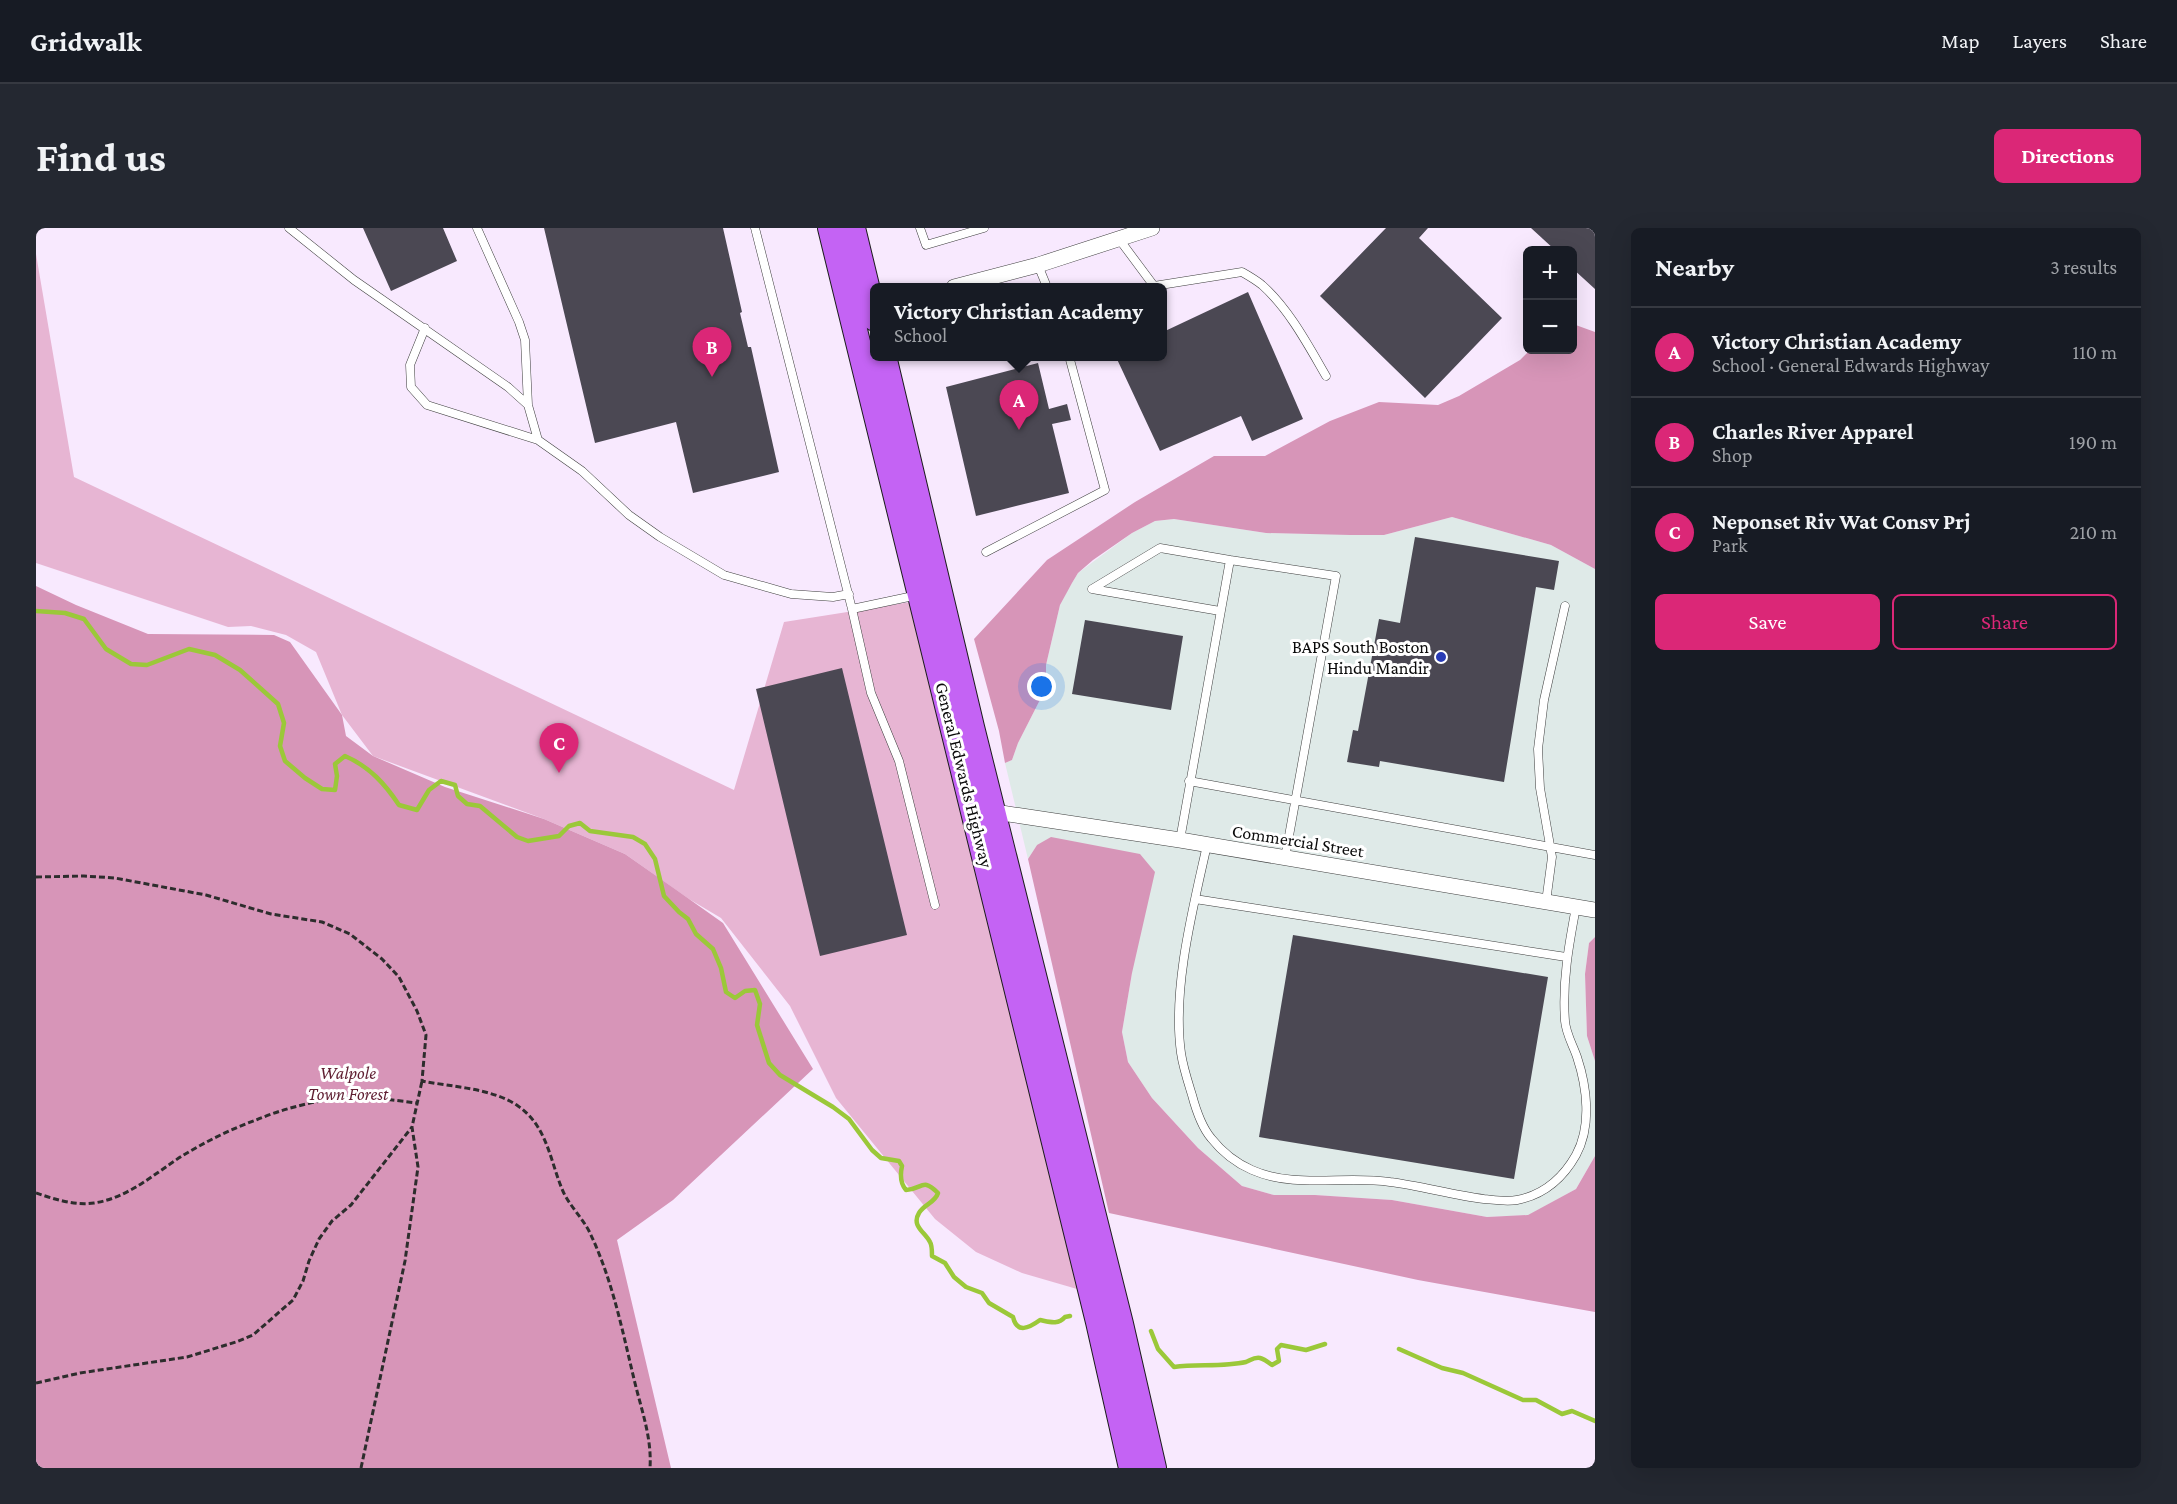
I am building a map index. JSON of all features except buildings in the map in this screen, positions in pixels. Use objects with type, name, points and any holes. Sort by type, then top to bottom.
[{"type":"main road","name":"General Edwards Highway","points":[[830,228],[919,595],[1110,1323]]},
{"type":"main road","points":[[853,228],[870,296]]},
{"type":"main road","name":"General Edwards Highway","points":[[885,361],[994,812],[1110,1323]]},
{"type":"main road","points":[[1110,1323],[1131,1468]]},
{"type":"main road","points":[[1110,1323],[1154,1468]]},
{"type":"street","points":[[972,283],[1038,265],[1141,230]]},
{"type":"street","name":"Commercial Street","points":[[994,812],[1180,840],[1595,910]]},
{"type":"lane","points":[[289,228],[354,280],[508,387],[528,405]]},
{"type":"lane","points":[[477,228],[525,340],[528,405],[538,440]]},
{"type":"lane","points":[[756,228],[872,693],[899,761],[935,905]]},
{"type":"lane","points":[[920,228],[926,244],[984,228]]},
{"type":"lane","points":[[1119,239],[1152,283]]},
{"type":"lane","points":[[1038,265],[1045,283]]},
{"type":"lane","points":[[1167,284],[1242,272],[1262,285],[1278,303],[1305,340],[1326,376]]},
{"type":"lane","points":[[425,328],[410,365],[411,387],[427,405],[538,440],[582,471],[629,515],[660,537],[724,575],[791,594],[834,597],[849,594]]},
{"type":"lane","points":[[986,552],[1105,490],[1070,361]]},
{"type":"lane","points":[[1220,611],[1092,589],[1160,548],[1336,576],[1286,858]]},
{"type":"lane","points":[[1180,840],[1230,560]]},
{"type":"lane","points":[[852,609],[919,595]]},
{"type":"lane","points":[[1546,902],[1552,869],[1551,847],[1540,788],[1538,749],[1544,700],[1565,606]]},
{"type":"lane","points":[[1190,781],[1595,855]]},
{"type":"lane","points":[[1207,846],[1182,976],[1179,1017],[1181,1054],[1196,1107],[1210,1137],[1230,1158],[1253,1171],[1281,1178],[1389,1181],[1466,1197],[1515,1201],[1539,1193],[1554,1183],[1578,1152],[1584,1129],[1586,1101],[1582,1073],[1565,1023],[1566,957],[1576,907]]},
{"type":"lane","points":[[1195,899],[1566,957]]},
{"type":"path","points":[[36,877],[115,878],[206,894],[271,914],[322,922],[350,934],[382,959],[399,977],[417,1011],[426,1035],[422,1081],[412,1127],[418,1167],[405,1261],[361,1468]]},
{"type":"path","points":[[422,1081],[491,1094],[518,1106],[533,1120],[543,1135],[562,1190],[588,1230],[612,1293],[625,1335],[645,1418],[651,1449],[650,1468]]},
{"type":"path","points":[[36,1193],[66,1202],[93,1203],[120,1195],[150,1179],[183,1156],[256,1119],[306,1105],[337,1098],[376,1098],[417,1103]]},
{"type":"path","points":[[36,1383],[80,1373],[187,1357],[253,1335],[293,1300],[319,1239],[332,1221],[351,1205],[412,1127]]},
{"type":"shaded area","points":[[36,254],[74,477],[734,790],[784,622],[917,601],[1077,1289],[1022,1273],[976,1252],[935,1219],[836,1098],[790,1006],[721,918],[689,899],[625,854],[544,819],[373,756],[342,715],[316,652],[286,635],[251,626],[228,627],[36,563]]},
{"type":"shaded area","points":[[1452,517],[1551,545],[1595,569],[1595,937],[1589,943],[1585,974],[1587,1036],[1595,1061],[1595,1156],[1576,1189],[1529,1215],[1487,1217],[1392,1200],[1274,1195],[1242,1186],[1198,1148],[1152,1098],[1128,1062],[1122,1032],[1132,973],[1037,845],[1028,859],[1005,763],[1012,760],[1018,743],[1046,688],[1046,665],[1060,605],[1066,593],[1078,573],[1132,533],[1155,521],[1174,519],[1266,533],[1384,535]]},
{"type":"green space","points":[[1577,325],[1595,332],[1595,569],[1551,545],[1452,517],[1384,535],[1266,533],[1174,519],[1155,521],[1132,533],[1078,573],[1060,605],[1046,665],[1046,688],[1018,743],[1012,760],[1005,763],[999,731],[974,639],[1047,560],[1135,502],[1214,456],[1265,456],[1330,421],[1379,402],[1438,405],[1459,396],[1520,360],[1526,354],[1577,354]]},
{"type":"green space","name":"Walpole Town Forest","points":[[36,586],[148,634],[274,635],[290,642],[342,715],[346,736],[373,756],[445,787],[544,819],[625,854],[723,923],[813,1069],[673,1200],[617,1240],[671,1468],[36,1468]]},
{"type":"green space","points":[[1051,837],[1140,854],[1155,872],[1132,973],[1122,1032],[1128,1062],[1152,1098],[1198,1148],[1242,1186],[1274,1195],[1392,1200],[1487,1217],[1528,1215],[1576,1189],[1595,1156],[1595,1312],[1418,1280],[1109,1213],[1028,859],[1037,845]]},
{"type":"green space","points":[[1595,937],[1595,1061],[1587,1036],[1585,974],[1589,943]]},
{"type":"waterway","points":[[36,611],[65,613],[84,619],[106,649],[131,664],[147,665],[189,649],[215,655],[240,670],[278,704],[284,723],[280,746],[285,761],[322,789],[335,790],[337,776],[335,764],[345,756],[362,765],[376,777],[399,805],[417,810],[429,790],[441,781],[455,785],[458,796],[467,804],[480,806],[517,837],[528,841],[559,836],[569,826],[580,823],[590,831],[633,837],[645,844],[655,859],[664,896],[688,919],[696,934],[713,949],[721,968],[726,992],[735,998],[745,991],[755,990],[760,1004],[757,1025],[769,1063],[780,1075],[849,1119],[872,1150],[881,1158],[899,1161],[902,1166],[902,1182],[906,1190],[925,1185],[938,1193],[921,1210],[917,1218],[920,1229],[931,1243],[932,1256],[945,1263],[954,1277],[966,1287],[982,1293],[989,1303],[1013,1317],[1020,1328],[1028,1327],[1040,1320],[1057,1322],[1070,1316]]},
{"type":"waterway","points":[[1151,1331],[1158,1349],[1174,1367],[1237,1364],[1254,1358],[1263,1359],[1272,1365],[1279,1361],[1277,1349],[1281,1345],[1306,1350],[1325,1344]]},
{"type":"waterway","points":[[1399,1349],[1442,1368],[1463,1373],[1523,1400],[1536,1400],[1562,1414],[1572,1411],[1595,1421]]},
{"type":"place","name":"Charles River Apparel","points":[[712,377]]},
{"type":"place","name":"Victory Christian Academy","points":[[1019,430]]},
{"type":"place","name":"BAPS South Boston Hindu Mandir","points":[[1441,657]]},
{"type":"place","name":"Neponset Riv Wat Consv Prj","points":[[559,773]]}]
